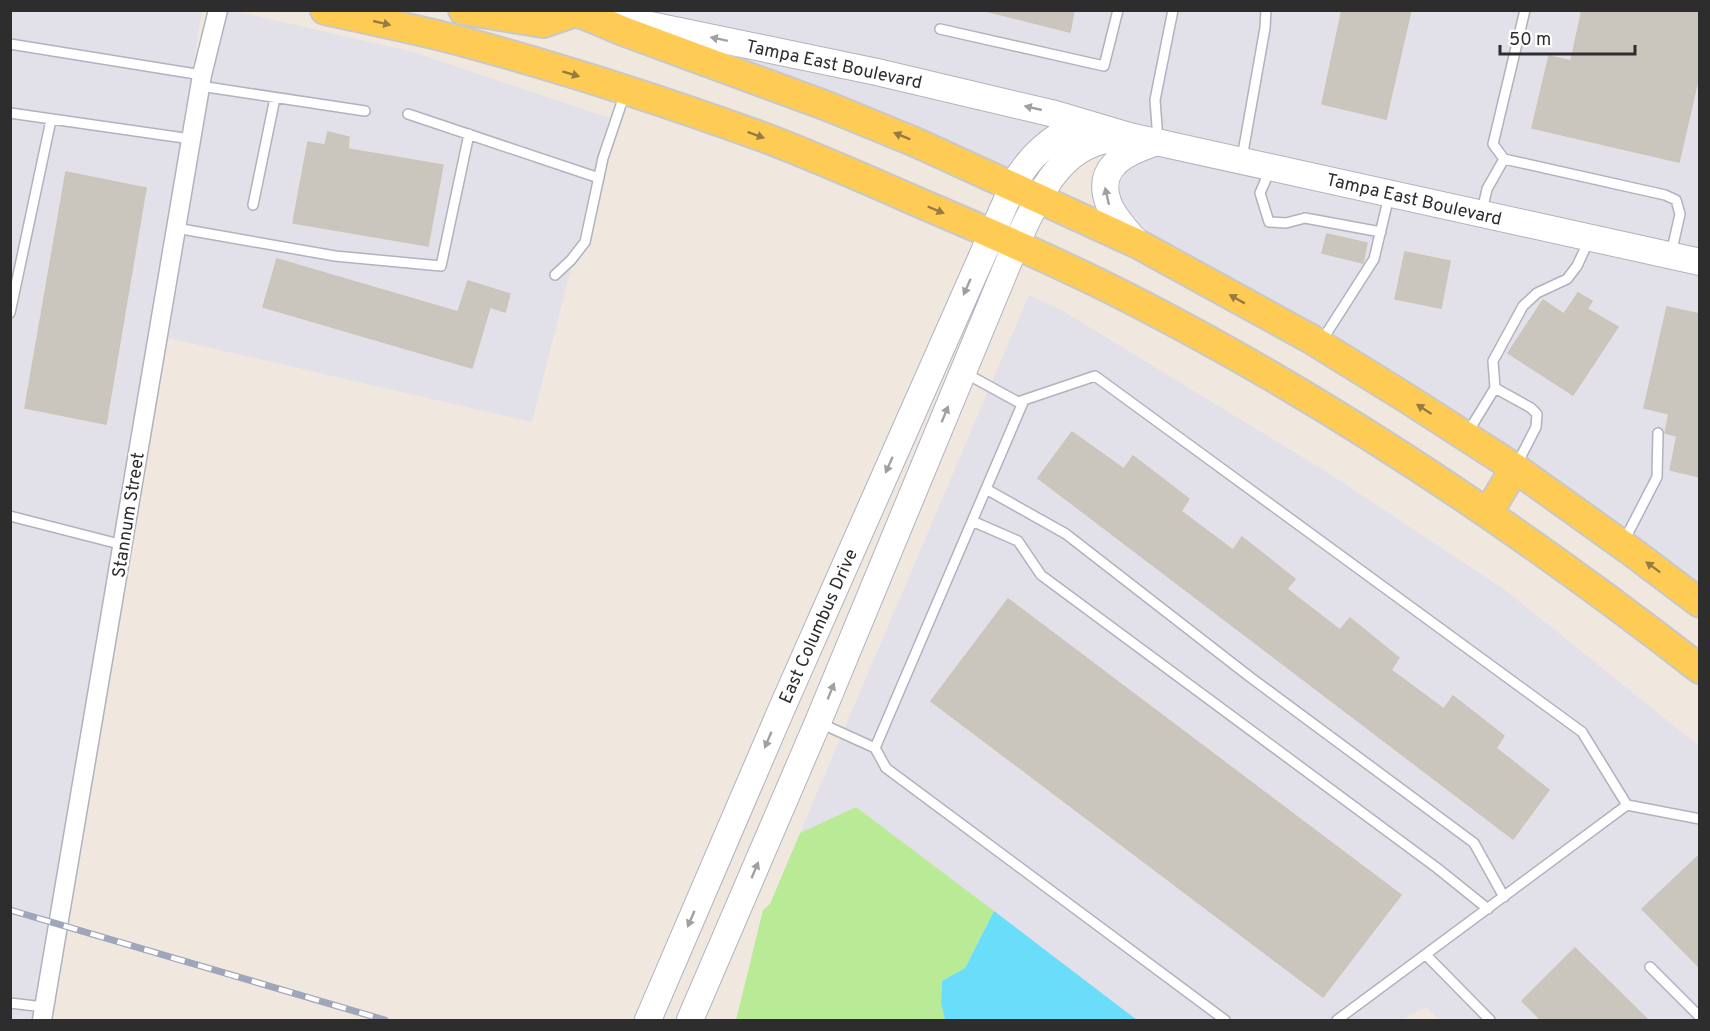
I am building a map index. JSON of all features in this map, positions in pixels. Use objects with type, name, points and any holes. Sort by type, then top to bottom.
[{"type":"main road","points":[[325,10],[466,42],[626,91],[766,139],[1003,239],[1144,306],[1285,384],[1382,443],[1488,513],[1624,610],[1700,669]]},
{"type":"main road","points":[[463,10],[543,23],[576,12],[904,137],[1138,244],[1320,345],[1465,436],[1515,468],[1700,603]]},
{"type":"main road","points":[[1488,513],[1515,468]]},
{"type":"street","name":"Stannum Street","points":[[43,1014],[201,80],[218,10]]},
{"type":"street","name":"Tampa East Boulevard","points":[[576,12],[616,17],[877,72],[1055,114],[1129,136],[1700,262]]},
{"type":"street","points":[[1003,239],[1025,192],[1023,167],[1042,147],[1081,122]]},
{"type":"street","name":"Tampa East Boulevard","points":[[1025,192],[1057,171],[1072,156],[1097,142],[1129,136]]},
{"type":"street","points":[[1138,244],[1110,208],[1105,187],[1107,175],[1115,162],[1132,151],[1159,142]]},
{"type":"street","name":"East Columbus Drive","points":[[690,1020],[818,722],[963,371],[1003,239]]},
{"type":"street","name":"East Columbus Drive","points":[[648,1020],[782,708],[1003,239]]},
{"type":"street","points":[[782,708],[818,722]]},
{"type":"lane","points":[[940,29],[1104,66],[1118,10]]},
{"type":"lane","points":[[1159,142],[1155,100],[1173,10]]},
{"type":"lane","points":[[1242,161],[1265,28],[1266,10]]},
{"type":"lane","points":[[1525,10],[1493,144],[1504,159],[1665,195],[1676,200],[1680,214],[1671,256]]},
{"type":"lane","points":[[10,44],[201,80],[275,98],[365,111]]},
{"type":"lane","points":[[555,275],[585,242],[603,158],[626,91]]},
{"type":"lane","points":[[254,205],[275,98]]},
{"type":"lane","points":[[10,113],[191,139]]},
{"type":"lane","points":[[408,114],[599,178]]},
{"type":"lane","points":[[10,313],[51,120]]},
{"type":"lane","points":[[176,228],[335,256],[441,267],[469,134]]},
{"type":"lane","points":[[1481,214],[1487,189],[1504,159]]},
{"type":"lane","points":[[1272,167],[1260,192],[1269,222],[1286,224],[1305,219],[1381,232]]},
{"type":"lane","points":[[1320,345],[1374,259],[1390,194]]},
{"type":"lane","points":[[1465,436],[1495,388],[1493,361],[1523,306],[1537,293],[1567,279],[1577,266],[1590,238]]},
{"type":"lane","points":[[963,371],[1018,402],[1095,376],[1582,732],[1627,805],[1700,819]]},
{"type":"lane","points":[[1495,388],[1531,408],[1537,414],[1536,427],[1515,468]]},
{"type":"lane","points":[[875,748],[1024,400]]},
{"type":"lane","points":[[1622,545],[1656,477],[1658,433]]},
{"type":"lane","points":[[986,489],[1066,534],[1250,677],[1474,843],[1504,897]]},
{"type":"lane","points":[[10,516],[123,545]]},
{"type":"lane","points":[[972,521],[1018,541],[1041,575],[1437,868],[1488,909]]},
{"type":"lane","points":[[818,722],[875,748],[886,768],[1225,1020]]},
{"type":"lane","points":[[1337,1020],[1627,805]]},
{"type":"lane","points":[[1426,955],[1490,1020]]},
{"type":"lane","points":[[1650,967],[1700,1017]]},
{"type":"lane","points":[[10,1003],[43,1014]]},
{"type":"shaded area","points":[[10,11],[202,11],[32,1020],[10,1020]]},
{"type":"shaded area","points":[[222,11],[234,11],[413,52],[609,118],[532,422],[168,338]]},
{"type":"shaded area","points":[[625,11],[1699,11],[1699,252],[1165,134],[1164,130],[1157,132],[1087,113],[1084,108],[1079,111]]},
{"type":"shaded area","points":[[743,57],[876,82],[1057,124],[1008,172]]},
{"type":"shaded area","points":[[1160,153],[1699,272],[1699,588],[1141,233],[1119,205],[1116,179],[1122,169]]},
{"type":"shaded area","points":[[1029,295],[1063,311],[1325,471],[1505,590],[1699,746],[1699,1020],[1440,1020],[1426,1007],[1401,1020],[1137,1020],[856,807],[800,833]]},
{"type":"green space","points":[[856,807],[994,911],[965,968],[942,981],[941,1003],[945,1020],[736,1020],[763,910],[770,904],[800,833]]},
{"type":"water","points":[[994,911],[1137,1020],[945,1020],[941,1003],[942,981],[965,968]]},
{"type":"building","points":[[982,10],[1074,10],[1070,32]]},
{"type":"building","points":[[1342,10],[1411,10],[1386,119],[1322,104]]},
{"type":"building","points":[[1582,10],[1700,10],[1700,71],[1679,162],[1532,128],[1549,56],[1571,61]]},
{"type":"building","points":[[328,132],[349,137],[348,149],[443,165],[428,246],[293,223],[308,142],[325,145]]},
{"type":"building","points":[[66,172],[146,188],[106,424],[25,408]]},
{"type":"building","points":[[1327,234],[1367,243],[1363,263],[1322,253]]},
{"type":"building","points":[[1405,252],[1450,261],[1441,308],[1395,299]]},
{"type":"building","points":[[277,259],[458,312],[468,281],[510,294],[505,312],[490,307],[472,368],[263,307]]},
{"type":"building","points":[[1578,293],[1592,301],[1587,309],[1618,327],[1573,395],[1508,353],[1543,300],[1564,314]]},
{"type":"building","points":[[1667,307],[1700,314],[1700,477],[1670,470],[1677,436],[1665,433],[1669,414],[1644,408]]},
{"type":"building","points":[[1072,432],[1124,469],[1133,456],[1189,499],[1181,511],[1233,550],[1242,537],[1295,579],[1287,589],[1340,630],[1350,618],[1399,658],[1391,670],[1444,709],[1453,696],[1504,736],[1496,748],[1549,790],[1513,839],[1038,478]]},
{"type":"building","points":[[1008,599],[1401,895],[1323,997],[931,701]]},
{"type":"building","points":[[1697,857],[1700,860],[1700,968],[1642,909]]},
{"type":"building","points":[[1575,948],[1648,1020],[1541,1020],[1522,1001]]},
{"type":"railway","points":[[10,910],[385,1020]]}]
